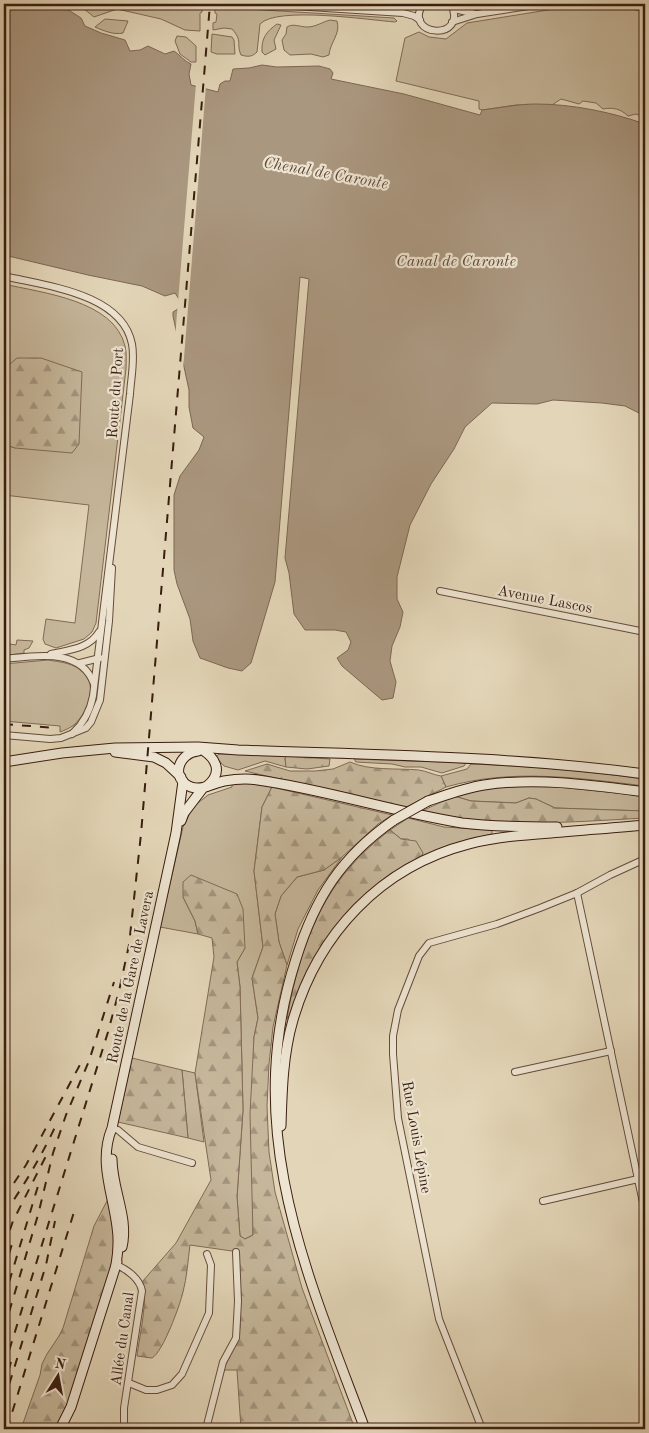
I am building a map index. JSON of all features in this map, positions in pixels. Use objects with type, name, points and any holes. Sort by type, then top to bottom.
[{"type":"street","points":[[263,4],[403,13],[414,16],[426,28],[436,32],[448,28],[452,22],[452,6],[477,14]]},
{"type":"street","points":[[403,13],[414,11],[422,4]]},
{"type":"street","points":[[420,20],[419,13],[422,4]]},
{"type":"street","points":[[452,22],[477,14],[541,4]]},
{"type":"street","points":[[636,4],[645,6]]},
{"type":"street","name":"Route du Port","points":[[4,276],[87,297],[109,309],[120,318],[127,330],[132,345],[132,365],[113,537],[91,706],[80,727],[72,734]]},
{"type":"street","name":"Route du Port","points":[[4,735],[50,739],[72,734],[86,728],[95,714],[100,700],[105,656],[113,537]]},
{"type":"street","name":"Avenue Lascos","points":[[440,591],[645,632]]},
{"type":"street","points":[[4,659],[45,656],[81,647],[91,642],[100,631]]},
{"type":"street","points":[[81,647],[88,648],[105,656]]},
{"type":"street","points":[[45,656],[65,658],[80,663],[88,672],[94,685]]},
{"type":"street","points":[[80,663],[105,656]]},
{"type":"street","points":[[4,762],[92,750],[138,747],[503,760],[562,764],[645,774]]},
{"type":"street","points":[[182,779],[179,768],[183,758],[201,749]]},
{"type":"street","points":[[201,749],[214,760],[216,767],[213,781],[205,787]]},
{"type":"street","points":[[92,750],[154,757],[166,763],[189,786],[196,788],[228,780],[257,780],[334,794],[463,823],[509,827],[610,828]]},
{"type":"street","name":"Route de la Gare de Lavera","points":[[60,1429],[70,1407],[124,1240],[124,1227],[112,1169],[112,1128],[176,833],[182,779]]},
{"type":"street","points":[[366,1429],[314,1291],[299,1244],[287,1198],[280,1156],[274,1095],[276,1055],[286,993],[314,908],[346,862],[365,843],[394,820],[428,802],[454,792],[482,785],[524,781],[553,782],[645,792]]},
{"type":"street","name":"Route de la Gare de Lavera","points":[[176,833],[184,813],[205,787]]},
{"type":"street","points":[[280,1156],[283,1076],[292,1021],[309,977],[319,958],[336,933],[358,907],[404,870],[439,854],[468,844],[516,836],[645,825]]},
{"type":"street","name":"Rue Louis Lépine","points":[[482,1429],[439,1319],[398,1118],[393,1054],[398,1010],[419,956],[429,943],[497,924],[577,894],[610,875],[645,859]]},
{"type":"street","points":[[577,894],[645,1212]]},
{"type":"street","points":[[515,1072],[611,1051]]},
{"type":"street","points":[[112,1128],[138,1147],[192,1163]]},
{"type":"street","points":[[543,1201],[638,1179]]},
{"type":"street","points":[[206,1429],[223,1362],[236,1338],[238,1301],[236,1252]]},
{"type":"street","points":[[129,1383],[146,1390],[157,1390],[172,1384],[182,1374],[209,1314],[211,1265],[207,1254]]},
{"type":"street","name":"Allée du Canal","points":[[116,1266],[124,1268],[133,1276],[140,1284],[142,1291],[123,1416],[124,1429]]},
{"type":"green space","points":[[78,4],[200,4],[202,5],[202,12],[200,13],[200,31],[185,30],[161,19],[117,9],[94,17]]},
{"type":"green space","points":[[585,4],[608,4],[645,12],[645,117],[636,114],[628,116],[620,110],[613,108],[603,109],[596,103],[583,101],[579,104],[561,99],[552,105],[516,105],[482,110],[479,109],[479,101],[396,81],[405,38],[419,32],[429,37],[446,39],[467,23]]},
{"type":"green space","points":[[215,7],[394,18],[397,21],[303,15],[270,19],[260,24],[257,52],[248,56],[241,55],[237,37],[232,29],[213,30],[213,23],[216,22],[217,14],[215,13]]},
{"type":"green space","points":[[105,19],[128,21],[123,33],[116,33],[95,27]]},
{"type":"green space","points":[[330,20],[337,21],[338,30],[329,55],[323,57],[311,54],[290,55],[284,50],[282,40],[286,34],[287,27],[294,25],[310,27]]},
{"type":"green space","points":[[277,24],[281,25],[274,40],[276,49],[265,55],[262,52],[264,39],[270,29]]},
{"type":"green space","points":[[212,34],[232,37],[235,54],[211,52]]},
{"type":"green space","points":[[177,36],[186,37],[196,46],[196,62],[191,62],[180,54],[175,41]]},
{"type":"green space","points":[[4,284],[56,295],[92,309],[107,318],[118,330],[126,349],[126,369],[96,623],[92,632],[84,639],[56,648],[45,644],[43,639],[46,619],[75,623],[89,505],[4,495],[4,444],[15,448],[9,365],[6,393],[4,394]]},
{"type":"green space","points":[[17,358],[41,358],[82,372],[79,444],[72,453],[15,448],[4,444],[4,394],[6,392],[9,365]]},
{"type":"green space","points":[[17,640],[33,641],[29,648],[24,650],[24,653],[4,656],[4,643],[16,645]]},
{"type":"green space","points":[[48,660],[76,667],[88,679],[90,686],[89,700],[79,720],[60,732],[60,726],[4,721],[4,664]]},
{"type":"green space","points":[[220,754],[287,756],[285,758],[286,767],[265,761],[238,770],[224,766],[216,757]]},
{"type":"green space","points":[[287,756],[330,759],[329,766],[307,769],[286,767],[285,758]]},
{"type":"green space","points":[[354,759],[466,763],[464,766],[442,773],[421,767],[356,762]]},
{"type":"green space","points":[[350,762],[366,767],[422,771],[441,776],[446,787],[404,808],[245,771],[267,764],[290,771],[315,771],[333,769]]},
{"type":"green space","points":[[471,764],[580,771],[623,776],[645,779],[645,786],[545,776],[520,776],[471,781],[446,787],[441,776],[467,769]]},
{"type":"green space","points":[[242,782],[272,787],[262,807],[254,871],[263,947],[252,978],[258,1018],[254,1037],[253,1235],[245,1239],[240,1236],[237,1197],[243,1110],[240,987],[237,962],[245,948],[183,897],[195,921],[198,934],[160,927],[183,827],[196,801],[198,803],[208,795],[232,787],[232,784]]},
{"type":"green space","points":[[514,786],[548,786],[645,796],[645,811],[555,808],[536,799],[529,798],[516,803],[471,801],[454,796],[486,789]]},
{"type":"green space","points":[[272,787],[392,815],[378,824],[342,857],[324,870],[297,877],[281,896],[275,914],[279,942],[287,965],[273,1027],[269,1064],[267,1106],[269,1152],[275,1192],[302,1288],[355,1429],[241,1429],[237,1370],[223,1370],[235,1346],[240,1328],[239,1252],[190,1245],[183,1292],[166,1338],[152,1358],[137,1356],[144,1307],[142,1282],[176,1243],[211,1180],[195,1073],[214,957],[212,938],[198,934],[195,921],[183,897],[183,882],[191,875],[237,894],[243,909],[245,948],[237,962],[240,987],[243,1110],[237,1197],[240,1236],[245,1239],[253,1235],[250,1114],[254,1037],[258,1018],[252,978],[263,947],[254,871],[262,807]]},
{"type":"green space","points":[[454,796],[471,801],[516,803],[529,798],[536,799],[555,808],[645,811],[645,818],[534,823],[450,817],[422,811]]},
{"type":"green space","points":[[408,818],[444,827],[492,830],[492,834],[465,841],[421,857],[423,853],[408,839],[401,839],[390,830]]},
{"type":"green space","points":[[390,830],[401,839],[416,841],[423,853],[421,857],[388,878],[346,915],[322,946],[312,963],[287,1019],[301,958],[317,918],[338,882],[370,847]]},
{"type":"green space","points":[[342,857],[318,890],[298,929],[287,965],[279,942],[275,914],[281,896],[297,877],[324,870]]},
{"type":"green space","points":[[132,1058],[182,1070],[188,1138],[118,1122]]},
{"type":"green space","points":[[182,1070],[195,1073],[204,1142],[188,1138]]},
{"type":"green space","points":[[108,1199],[113,1233],[112,1267],[69,1401],[57,1429],[21,1429],[42,1364],[63,1328],[94,1226]]},
{"type":"water","name":"Canal de Caronte","points":[[4,4],[59,4],[81,18],[85,26],[125,40],[130,51],[140,50],[148,46],[165,54],[174,51],[191,64],[189,74],[191,85],[218,92],[220,84],[230,81],[233,69],[262,65],[277,67],[319,66],[330,69],[333,73],[331,79],[404,94],[480,115],[482,110],[550,104],[591,110],[645,124],[645,416],[625,406],[602,403],[553,400],[537,404],[492,403],[465,427],[454,449],[431,484],[410,525],[397,577],[397,599],[403,612],[400,627],[392,646],[390,661],[396,682],[393,698],[382,700],[342,666],[337,658],[348,650],[351,642],[346,632],[305,630],[294,614],[289,573],[285,558],[309,279],[300,277],[275,582],[251,663],[242,671],[200,658],[193,641],[190,619],[174,570],[174,495],[180,476],[199,450],[204,437],[193,428],[189,407],[189,390],[173,316],[173,312],[181,307],[179,299],[175,293],[165,296],[142,286],[4,255]]},
{"type":"pier","points":[[196,84],[206,86],[183,370],[175,338]]},
{"type":"railway","points":[[4,1367],[108,1032],[129,945],[141,834],[210,4]]},
{"type":"railway","points":[[4,724],[56,728]]},
{"type":"railway","points":[[4,1329],[38,1215],[53,1153],[66,1115],[89,1061],[114,982]]},
{"type":"railway","points":[[4,1198],[26,1165],[82,1061]]},
{"type":"railway","points":[[4,1214],[32,1170],[57,1123]]},
{"type":"railway","points":[[4,1247],[13,1221],[47,1154]]},
{"type":"railway","points":[[4,1299],[38,1186]]},
{"type":"railway","points":[[7,1429],[74,1212]]},
{"type":"railway","points":[[4,1401],[46,1265],[55,1221]]},
{"type":"railway","points":[[4,1271],[14,1237]]},
{"type":"railway","points":[[4,1386],[11,1362]]},
{"type":"water label","name":"Chenal de Caronte","points":[[326,172]]}]
